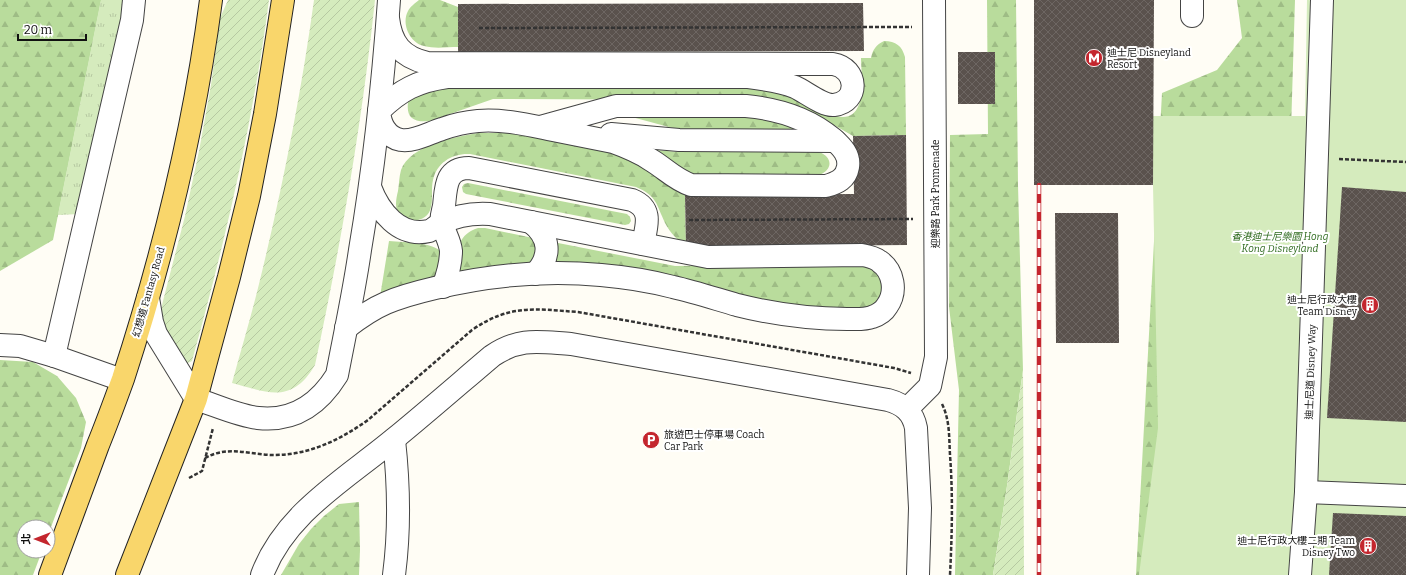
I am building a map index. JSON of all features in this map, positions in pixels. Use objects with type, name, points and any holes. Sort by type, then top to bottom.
[{"type":"main road","name":"幻想道 Fantasy Road","points":[[50,575],[122,380],[148,298],[164,240],[181,168],[196,96],[211,0]]},
{"type":"main road","points":[[127,575],[196,399],[229,277],[248,196],[265,114],[283,0]]},
{"type":"street","points":[[54,356],[132,20],[134,0]]},
{"type":"street","points":[[208,24],[220,0]]},
{"type":"street","name":"迎樂路 Park Promenade","points":[[930,386],[936,357],[934,0]]},
{"type":"street","name":"迪士尼道 Disney Way","points":[[1300,575],[1306,492],[1322,0]]},
{"type":"street","points":[[148,298],[152,322],[156,334],[196,399],[257,418],[271,419],[298,413],[320,398],[330,387],[337,375],[359,258],[370,187],[379,111],[388,9]]},
{"type":"street","points":[[388,9],[391,34],[399,48],[407,55],[417,60],[428,62],[833,64],[840,65],[846,69],[853,81],[853,88],[846,100],[840,104],[833,105],[826,104],[794,87],[763,79],[747,77],[447,76],[417,84],[397,95],[379,111],[379,118],[386,132],[392,137],[400,140],[415,139],[443,128],[477,121],[512,121],[540,127],[613,142],[627,147],[653,161],[674,178],[691,184],[826,186],[835,184],[842,179],[847,172],[849,163],[847,154],[835,141],[814,125],[802,119],[775,110],[746,106],[616,106],[540,127]]},
{"type":"street","points":[[540,127],[679,140],[835,141]]},
{"type":"street","points":[[443,286],[451,261],[448,235],[441,223],[446,184],[449,176],[455,170],[462,168],[469,168],[638,202],[644,208],[647,215],[643,244]]},
{"type":"street","points":[[346,328],[359,318],[386,303],[403,296],[443,286],[492,277],[535,274],[565,273],[637,280],[672,286],[737,305],[799,316],[831,319],[862,319],[872,317],[880,313],[888,306],[892,297],[892,277],[887,268],[880,261],[862,255],[708,257],[490,214],[478,213],[453,218],[441,223],[431,230],[422,232],[412,231],[399,227],[387,217],[380,208],[370,187]]},
{"type":"street","points":[[531,222],[538,227],[543,234],[547,247],[545,260],[541,268],[535,274]]},
{"type":"street","points":[[262,575],[275,549],[288,530],[319,498],[394,440],[492,356],[512,345],[533,341],[571,344],[888,400],[902,405],[907,409],[915,421],[916,428],[920,508],[918,575]]},
{"type":"street","points":[[0,345],[20,346],[54,356],[122,380]]},
{"type":"street","points":[[907,409],[930,386]]},
{"type":"street","points":[[394,440],[398,478],[399,517],[394,575]]},
{"type":"street","points":[[1306,492],[1406,496]]},
{"type":"path","points":[[480,28],[934,26]]},
{"type":"path","points":[[1337,159],[1406,162]]},
{"type":"path","points":[[689,220],[935,219]]},
{"type":"path","points":[[205,458],[212,454],[228,451],[276,455],[296,453],[334,441],[351,432],[368,420],[472,330],[486,321],[501,314],[518,310],[534,309],[578,312],[894,368],[907,371],[920,378],[930,386],[939,398],[945,410],[948,424],[952,508],[950,575]]},
{"type":"green space","points":[[0,0],[101,0],[53,240],[0,271]]},
{"type":"green space","points":[[101,0],[124,0],[122,25],[80,214],[58,215]]},
{"type":"green space","points":[[228,0],[269,0],[255,92],[227,227],[192,361],[186,364],[169,340],[160,315],[185,216],[199,151],[211,85],[220,18]]},
{"type":"green space","points":[[314,0],[375,0],[364,92],[350,183],[334,274],[315,365],[298,386],[279,392],[268,392],[232,383],[259,284],[283,178],[297,107]]},
{"type":"green space","points":[[419,0],[440,0],[458,7],[458,47],[428,47],[419,44],[411,37],[406,27],[406,16],[410,8]]},
{"type":"green space","points":[[987,0],[1016,0],[1018,185],[1023,370],[993,575],[955,575],[959,390],[949,307],[950,135],[988,134]]},
{"type":"green space","points":[[1237,0],[1295,0],[1282,424],[1269,575],[1136,575],[1162,93],[1217,70],[1242,38]]},
{"type":"green space","name":"香港迪士尼樂園 Hong Kong Disneyland","points":[[1307,0],[1406,0],[1406,575],[1139,575],[1158,428],[1153,116],[1305,116]]},
{"type":"green space","points":[[884,41],[892,42],[898,45],[905,57],[906,135],[853,136],[815,115],[746,100],[493,99],[430,121],[418,121],[414,119],[410,116],[408,109],[409,97],[447,83],[777,88],[842,117],[850,115],[856,110],[859,103],[862,84],[861,58],[871,58],[875,48]]},
{"type":"green space","points":[[617,113],[745,113],[810,130],[680,130]]},
{"type":"green space","points":[[478,133],[511,133],[610,152],[623,156],[647,169],[668,186],[685,195],[686,247],[669,230],[655,201],[643,190],[636,187],[470,154],[452,157],[438,168],[432,183],[431,207],[426,216],[418,220],[409,220],[400,215],[396,207],[396,201],[401,170],[406,161],[423,148],[446,140]]},
{"type":"green space","points":[[656,150],[678,152],[819,152],[827,157],[830,164],[824,173],[819,175],[693,174],[680,168]]},
{"type":"green space","points":[[468,183],[627,214],[631,221],[629,224],[625,225],[466,194],[463,192],[462,187],[464,184]]},
{"type":"green space","points":[[478,228],[485,228],[538,239],[534,265],[458,274],[458,253],[461,241],[470,231]]},
{"type":"green space","points":[[389,241],[425,244],[438,249],[443,253],[442,274],[380,297]]},
{"type":"green space","points":[[553,242],[675,266],[869,265],[883,280],[880,301],[869,309],[800,308],[550,265]]},
{"type":"green space","points":[[0,360],[33,362],[57,376],[76,398],[86,422],[81,448],[54,519],[16,519],[16,559],[39,559],[33,575],[0,575]]},
{"type":"green space","points":[[1023,370],[1024,575],[993,575],[1007,486]]},
{"type":"green space","points":[[359,502],[359,575],[281,575],[299,544],[324,516],[339,504]]},
{"type":"building","name":"迪士尼 Disneyland Resort","points":[[1034,0],[1154,0],[1153,185],[1034,185]]},
{"type":"building","points":[[863,3],[864,51],[458,52],[458,4]]},
{"type":"building","points":[[958,52],[995,52],[995,104],[958,104]]},
{"type":"building","points":[[906,135],[907,245],[686,247],[685,195],[854,194],[853,136]]},
{"type":"building","name":"迪士尼行政大樓 Team Disney","points":[[1342,187],[1406,192],[1406,422],[1327,418]]},
{"type":"building","points":[[1055,213],[1118,213],[1119,343],[1056,343]]},
{"type":"building","name":"迪士尼行政大樓二期 Team Disney Two","points":[[1333,513],[1406,516],[1406,575],[1329,575]]},
{"type":"railway","points":[[1039,185],[1039,575]]},
{"type":"place","name":"迪士尼 Disneyland Resort","points":[[1094,58]]},
{"type":"place","name":"迪士尼行政大樓 Team Disney","points":[[1370,305]]},
{"type":"place","name":"旅遊巴士停車場 Coach Car Park","points":[[651,440]]},
{"type":"place","name":"迪士尼行政大樓二期 Team Disney Two","points":[[1368,546]]}]
